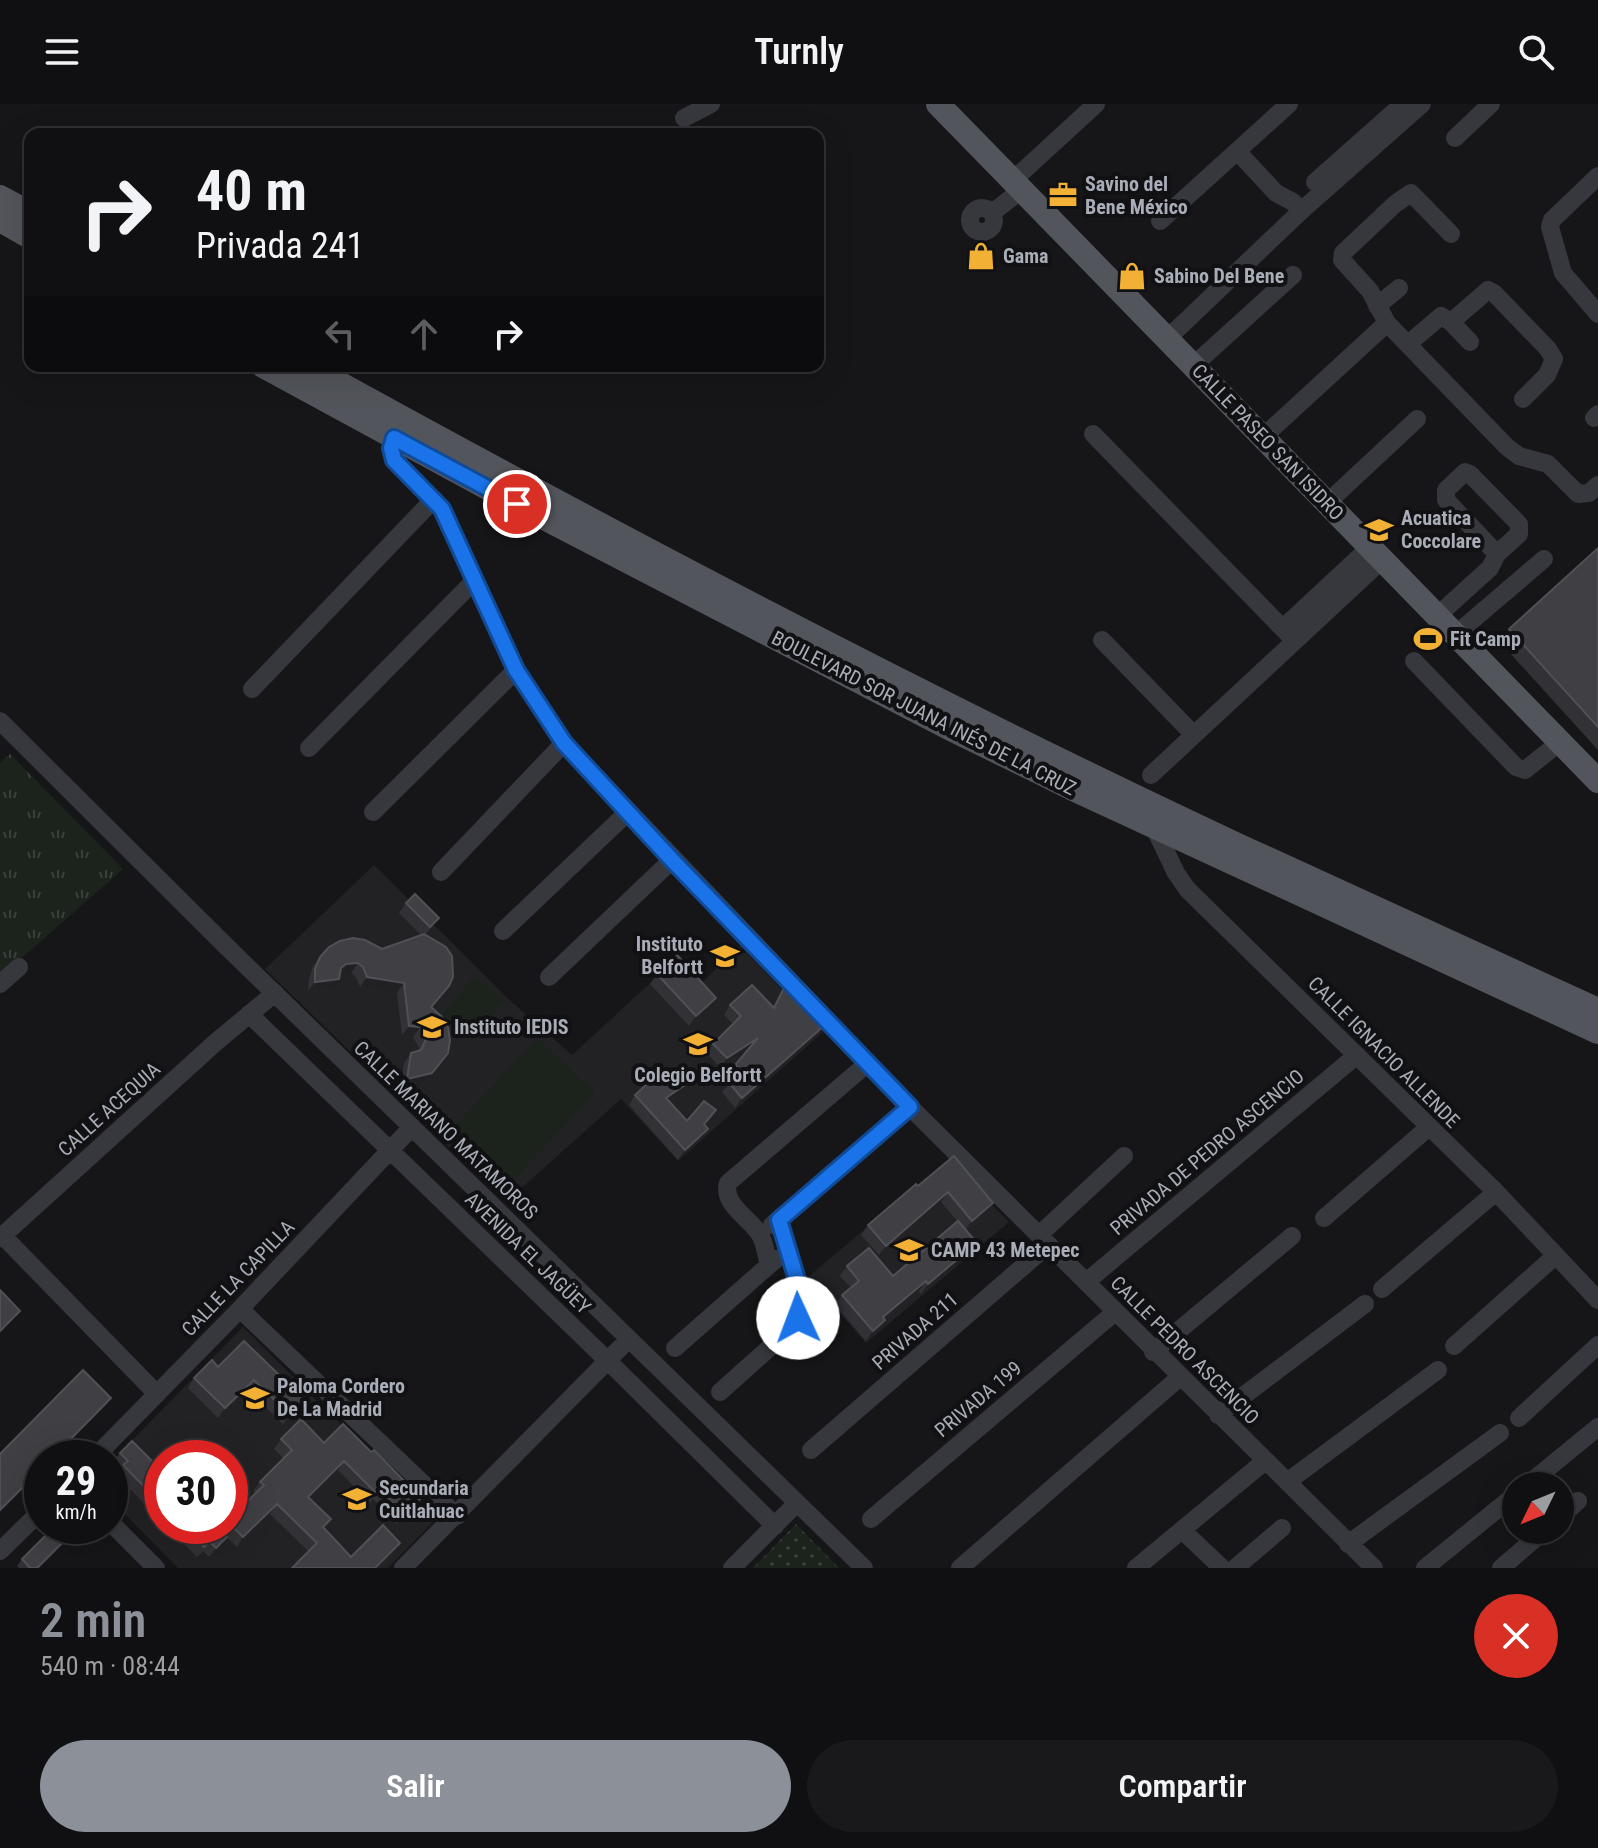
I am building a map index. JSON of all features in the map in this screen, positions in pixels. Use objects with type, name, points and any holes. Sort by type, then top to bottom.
[{"type":"main road","name":"CALLE PASEO SAN ISIDRO","points":[[938,104],[1598,781]]},
{"type":"main road","points":[[0,197],[24,210]]},
{"type":"main road","points":[[0,220],[24,234]]},
{"type":"main road","name":"BOULEVARD SOR JUANA INÉS DE LA CRUZ","points":[[276,372],[684,567],[1109,783],[1598,1010]]},
{"type":"main road","name":"BOULEVARD SOR JUANA INÉS DE LA CRUZ","points":[[317,372],[398,428],[937,722],[1071,788],[1598,1032]]},
{"type":"street","points":[[684,118],[711,104]]},
{"type":"street","points":[[992,213],[1096,104]]},
{"type":"street","points":[[1160,221],[1289,104]]},
{"type":"street","points":[[1164,334],[1403,104]]},
{"type":"street","points":[[1297,207],[1422,104]]},
{"type":"street","points":[[1455,138],[1491,104]]},
{"type":"street","points":[[1237,151],[1276,193],[1297,207]]},
{"type":"street","points":[[1598,176],[1552,220],[1550,227],[1563,273],[1598,314]]},
{"type":"street","points":[[1451,234],[1411,193],[1343,253],[1343,263],[1370,291],[1382,314],[1408,344],[1513,452],[1548,464],[1578,494],[1589,493],[1598,485]]},
{"type":"street","points":[[1194,365],[1293,275]]},
{"type":"street","points":[[1263,437],[1382,314],[1399,288]]},
{"type":"street","points":[[1451,322],[1488,290],[1554,342],[1554,359],[1547,375],[1523,399]]},
{"type":"street","points":[[1408,344],[1436,318],[1445,317],[1470,342]]},
{"type":"street","points":[[1327,503],[1417,419]]},
{"type":"street","name":"CALLE PEDRO ASCENCIO","points":[[398,428],[391,448],[394,460],[434,499],[448,522],[516,670],[564,743],[910,1107],[1153,1352],[1374,1568]]},
{"type":"street","points":[[1093,434],[1289,634]]},
{"type":"street","points":[[1437,616],[1490,568],[1497,554],[1519,534],[1519,524],[1470,474],[1460,474],[1446,490],[1446,500],[1497,554]]},
{"type":"street","points":[[252,689],[434,499]]},
{"type":"street","points":[[1151,775],[1194,735],[1289,634],[1376,553]]},
{"type":"street","points":[[1455,635],[1544,559]]},
{"type":"street","points":[[309,748],[475,580]]},
{"type":"street","points":[[1102,640],[1194,735]]},
{"type":"street","points":[[1414,661],[1516,767],[1525,770],[1560,742]]},
{"type":"street","points":[[373,812],[516,670]]},
{"type":"street","name":"CALLE MARIANO MATAMOROS","points":[[0,721],[864,1568]]},
{"type":"street","points":[[441,872],[564,743]]},
{"type":"street","points":[[503,931],[628,812]]},
{"type":"street","name":"CALLE IGNACIO ALLENDE","points":[[1153,825],[1187,889],[1496,1192],[1554,1257],[1598,1300]]},
{"type":"street","points":[[549,977],[672,860]]},
{"type":"street","points":[[0,984],[19,967]]},
{"type":"street","name":"CALLE ACEQUIA","points":[[4,1228],[275,993]]},
{"type":"street","name":"AVENIDA EL JAGÜEY","points":[[249,1014],[775,1526]]},
{"type":"street","name":"PRIVADA DE PEDRO ASCENCIO","points":[[1086,1282],[1357,1055]]},
{"type":"street","points":[[769,1265],[761,1235],[729,1200],[726,1191],[728,1183],[868,1063]]},
{"type":"street","points":[[761,1235],[910,1107]]},
{"type":"street","name":"CALLE LA CAPILLA","points":[[112,1440],[412,1127]]},
{"type":"street","points":[[1324,1218],[1429,1127]]},
{"type":"street","name":"PRIVADA 211","points":[[811,1450],[1043,1240],[1124,1156]]},
{"type":"street","points":[[1382,1289],[1496,1192]]},
{"type":"street","points":[[720,1392],[788,1331],[798,1318],[801,1293],[779,1220]]},
{"type":"street","points":[[4,1228],[157,1394]]},
{"type":"street","points":[[1153,1352],[1292,1236]]},
{"type":"street","points":[[675,1348],[787,1250]]},
{"type":"street","points":[[1454,1346],[1554,1257]]},
{"type":"street","points":[[1218,1415],[1365,1304]]},
{"type":"street","points":[[240,1309],[457,1516]]},
{"type":"street","name":"PRIVADA 199","points":[[871,1519],[1114,1313]]},
{"type":"street","points":[[403,1568],[628,1340]]},
{"type":"street","points":[[1519,1418],[1598,1345]]},
{"type":"street","points":[[1287,1482],[1438,1370]]},
{"type":"street","points":[[960,1568],[1180,1377]]},
{"type":"street","points":[[1543,1472],[1598,1427]]},
{"type":"street","points":[[1348,1544],[1500,1433]]},
{"type":"street","points":[[1136,1568],[1265,1461]]},
{"type":"street","points":[[1574,1505],[1578,1501]]},
{"type":"street","points":[[732,1568],[797,1503]]},
{"type":"street","points":[[1425,1568],[1502,1505]]},
{"type":"street","points":[[0,1551],[24,1528]]},
{"type":"street","points":[[1235,1568],[1282,1528]]},
{"type":"street","points":[[1183,1531],[1222,1568]]},
{"type":"street","points":[[128,1540],[156,1568]]},
{"type":"street","points":[[1501,1568],[1529,1544]]},
{"type":"shaded area","name":"Instituto IEDIS","points":[[374,865],[506,997],[572,1055],[672,963],[696,988],[740,946],[823,1032],[678,1161],[621,1099],[506,1202],[265,969]]},
{"type":"shaded area","name":"CAMP 43 Metepec","points":[[947,1160],[1009,1222],[866,1343],[808,1277]]},
{"type":"shaded area","points":[[243,1327],[436,1519],[388,1568],[178,1568],[154,1544],[248,1544],[248,1440],[144,1440],[144,1534],[128,1517],[128,1445]]},
{"type":"green space","points":[[10,754],[123,869],[0,977],[0,763]]},
{"type":"green space","points":[[474,976],[504,1001],[471,1040],[442,1015]]},
{"type":"green space","points":[[538,1039],[595,1093],[509,1184],[451,1130]]},
{"type":"green space","points":[[796,1524],[839,1568],[753,1568]]},
{"type":"building","points":[[1598,548],[1598,727],[1509,629]]},
{"type":"building","points":[[415,894],[439,918],[430,927],[406,903]]},
{"type":"building","points":[[424,934],[446,947],[452,956],[453,977],[431,1007],[448,1027],[450,1040],[448,1053],[432,1073],[407,1079],[411,1053],[421,1050],[426,1039],[420,1027],[409,1026],[404,983],[367,977],[358,963],[346,964],[341,968],[339,979],[315,982],[315,969],[320,957],[340,941],[353,938],[365,940],[382,949]]},
{"type":"building","points":[[677,955],[716,998],[696,1016],[657,974]]},
{"type":"building","points":[[786,984],[803,996],[801,1000],[825,1025],[742,1098],[729,1083],[743,1070],[735,1065],[758,1038],[727,1058],[713,1044],[741,1016],[730,1005],[752,985],[774,1008]]},
{"type":"building","points":[[680,1069],[688,1083],[666,1098],[687,1121],[704,1101],[716,1110],[704,1124],[708,1129],[685,1150],[635,1095],[660,1072],[664,1079]]},
{"type":"building","points":[[954,1156],[993,1203],[972,1221],[948,1192],[886,1246],[868,1225]]},
{"type":"building","points":[[958,1221],[977,1243],[883,1317],[885,1320],[873,1331],[842,1295],[859,1281],[847,1266],[869,1248],[893,1276]]},
{"type":"building","points":[[0,1290],[20,1311],[0,1331]]},
{"type":"building","points":[[244,1341],[306,1401],[290,1415],[254,1380],[225,1408],[194,1378],[212,1360],[218,1367]]},
{"type":"building","points":[[83,1370],[111,1398],[70,1440],[24,1440],[24,1486],[0,1510],[0,1454]]},
{"type":"building","points":[[301,1419],[324,1443],[343,1424],[371,1452],[374,1450],[421,1498],[404,1515],[380,1490],[376,1493],[344,1461],[308,1497],[331,1519],[323,1527],[351,1557],[383,1525],[400,1543],[375,1568],[292,1568],[317,1543],[277,1504],[248,1532],[248,1501],[264,1485],[260,1482],[292,1450],[281,1439]]},
{"type":"building","points":[[132,1441],[144,1453],[144,1487],[128,1470],[128,1445]]},
{"type":"building","points":[[37,1544],[61,1544],[37,1568],[30,1568],[22,1559]]},
{"type":"place","name":"Savino del Bene México","points":[[1063,195]]},
{"type":"place","name":"Gama","points":[[981,256]]},
{"type":"place","name":"Sabino Del Bene","points":[[1132,276]]},
{"type":"place","name":"Acuatica Coccolare","points":[[1379,530]]},
{"type":"place","name":"Fit Camp","points":[[1428,639]]},
{"type":"place","name":"Instituto Belfortt","points":[[725,956]]},
{"type":"place","name":"Instituto IEDIS","points":[[432,1027]]},
{"type":"place","name":"Colegio Belfortt","points":[[698,1044]]},
{"type":"place","name":"CAMP 43 Metepec","points":[[909,1250]]},
{"type":"place","name":"Paloma Cordero De La Madrid","points":[[255,1398]]},
{"type":"place","name":"Secundaria Cuitlahuac","points":[[357,1499]]},
{"type":"route","points":[[517,504],[394,438],[391,456],[442,509],[516,670],[564,743],[910,1107],[779,1220],[801,1293],[798,1318]]}]
